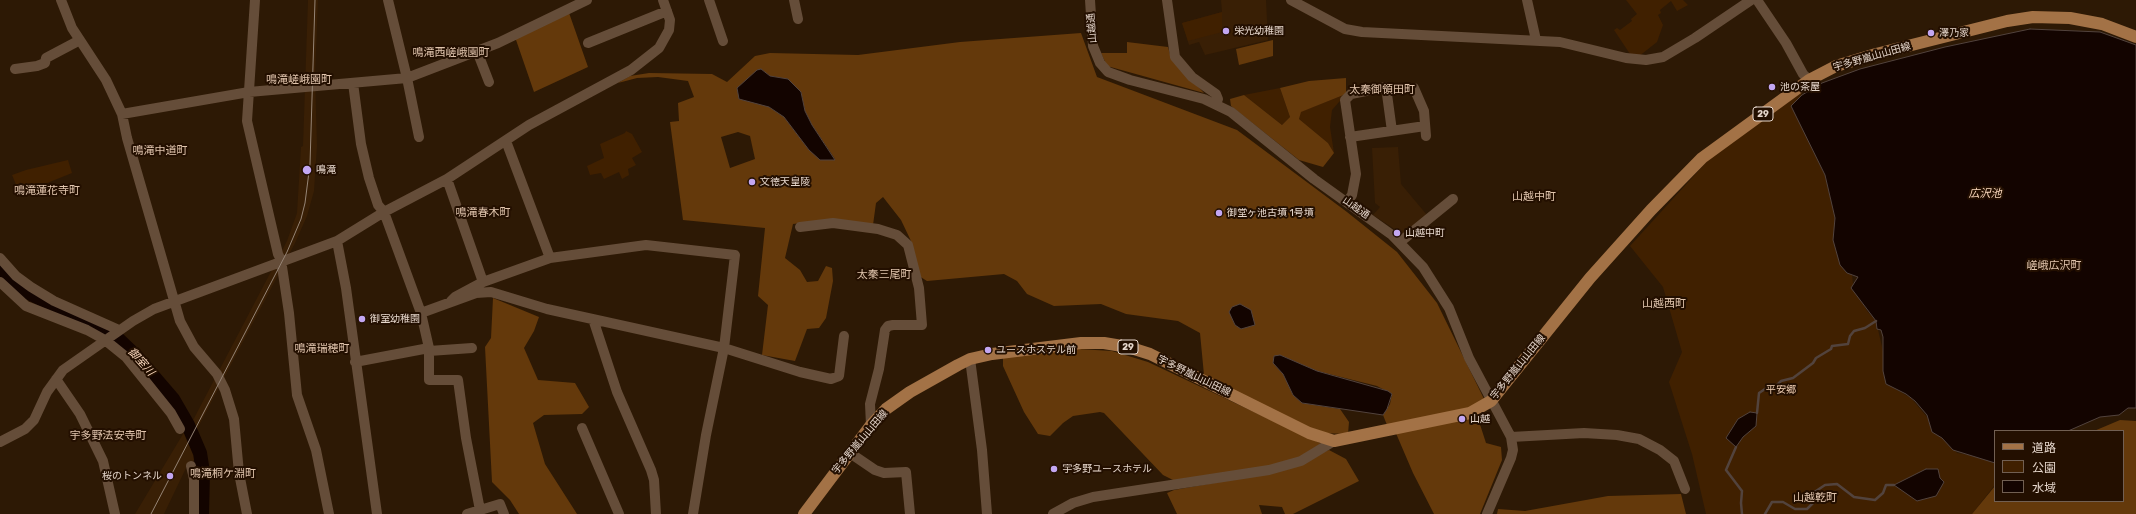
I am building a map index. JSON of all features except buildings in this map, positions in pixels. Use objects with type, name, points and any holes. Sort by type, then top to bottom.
[{"type":"main road","name":"宇多野嵐山山田線","points":[[804,514],[871,425],[886,409],[901,397],[970,359],[998,353],[1081,343],[1104,343],[1128,347],[1150,354],[1309,433],[1334,441],[1470,413],[1491,401],[1590,278],[1651,210],[1702,158],[1809,80],[1836,66],[1876,54],[2007,21],[2033,17],[2070,18],[2102,24],[2136,37]]},
{"type":"street","points":[[61,0],[68,21],[106,80],[122,114],[173,302],[187,336],[217,374],[226,390],[234,419],[239,473],[247,514]]},
{"type":"street","points":[[255,0],[247,121],[248,131],[276,246],[281,260],[289,313],[296,390],[316,450],[329,514]]},
{"type":"street","points":[[388,0],[420,137]]},
{"type":"street","points":[[122,114],[249,92],[407,78],[477,51],[587,0]]},
{"type":"street","points":[[0,442],[26,429],[34,420],[47,392],[63,370],[105,340],[154,309],[281,260],[337,241],[384,212],[447,179],[530,126],[631,70],[659,48],[669,30],[670,20],[663,0]]},
{"type":"street","points":[[709,0],[723,41]]},
{"type":"street","points":[[794,0],[798,19]]},
{"type":"street","name":"山越通","points":[[1090,0],[1093,46],[1100,63],[1108,72],[1130,80],[1204,99],[1216,104],[1237,117],[1314,179],[1400,242],[1423,267],[1444,297],[1469,358],[1511,437],[1513,450],[1511,458],[1487,514]]},
{"type":"street","points":[[1167,0],[1175,57],[1192,77],[1216,94],[1218,99],[1216,104]]},
{"type":"street","points":[[1291,0],[1345,29],[1362,32],[1560,42],[1631,59],[1646,60],[1663,57],[1696,38],[1751,0]]},
{"type":"street","points":[[1527,0],[1536,40]]},
{"type":"street","points":[[1757,0],[1786,43],[1803,74],[1809,80]]},
{"type":"street","points":[[588,43],[667,11]]},
{"type":"street","points":[[15,69],[37,66],[45,63],[46,58],[80,40]]},
{"type":"street","points":[[477,51],[489,82]]},
{"type":"street","points":[[353,83],[361,144],[369,178],[378,205],[384,212],[421,313],[429,349],[429,380],[458,380],[466,438],[480,510]]},
{"type":"street","points":[[1347,202],[1352,195],[1356,174],[1345,100],[1351,94],[1374,91],[1386,87],[1392,131]]},
{"type":"street","points":[[1350,137],[1392,131],[1425,131],[1424,110],[1414,88]]},
{"type":"street","points":[[506,141],[550,258]]},
{"type":"street","points":[[447,179],[483,282]]},
{"type":"street","points":[[1400,242],[1453,199]]},
{"type":"street","points":[[800,227],[833,223],[878,229],[896,236],[908,245],[919,288],[922,325],[893,325],[888,326],[885,330],[879,369],[870,404],[871,425]]},
{"type":"street","points":[[337,241],[346,288],[377,514]]},
{"type":"street","points":[[451,301],[455,297],[483,282],[550,258],[646,245],[735,254],[724,348],[706,435],[693,514]]},
{"type":"street","points":[[0,258],[16,276],[31,287],[117,332]]},
{"type":"street","points":[[0,282],[26,306],[88,330],[105,340],[126,357],[171,413],[180,429]]},
{"type":"street","points":[[421,313],[451,301],[456,301],[481,292],[491,292],[547,309],[724,348],[800,372],[831,379],[839,376],[844,336]]},
{"type":"street","points":[[593,319],[617,392],[651,470],[654,480],[656,514]]},
{"type":"street","points":[[355,362],[429,349],[472,348]]},
{"type":"street","points":[[970,359],[982,450],[986,514],[979,514]]},
{"type":"street","points":[[56,379],[80,414],[103,461],[115,514]]},
{"type":"street","points":[[582,428],[619,514]]},
{"type":"street","points":[[1511,437],[1584,433],[1616,435],[1639,439],[1660,450],[1674,461],[1685,490]]},
{"type":"street","points":[[1053,514],[1073,504],[1094,497],[1269,470],[1301,461],[1334,441]]},
{"type":"street","points":[[850,452],[874,470],[884,473],[906,472],[910,514]]},
{"type":"street","points":[[191,466],[194,480],[194,514]]},
{"type":"street","points":[[467,514],[500,504],[504,514]]},
{"type":"shaded area","points":[[308,0],[318,0],[315,76],[317,146],[314,191],[307,216],[295,243],[194,435],[190,426],[287,241],[297,213],[301,147],[303,146]]},
{"type":"shaded area","name":"栄光幼稚園","points":[[1221,0],[1266,0],[1268,40],[1205,55],[1199,42],[1189,45],[1182,23],[1222,12]]},
{"type":"shaded area","points":[[568,10],[588,67],[534,92],[515,37]]},
{"type":"shaded area","points":[[1081,33],[1097,77],[1237,130],[1347,212],[1397,252],[1437,303],[1484,399],[1474,406],[1486,443],[1501,447],[1502,460],[1480,514],[1434,514],[1413,473],[1392,424],[1387,425],[1383,415],[1390,404],[1392,394],[1377,386],[1317,371],[1280,355],[1273,363],[1283,374],[1293,395],[1302,403],[1340,409],[1349,422],[1348,434],[1318,433],[1204,375],[1200,333],[1178,321],[1126,314],[1101,304],[1054,306],[1027,294],[1017,281],[1004,274],[927,281],[919,276],[911,241],[901,220],[883,197],[876,203],[873,225],[826,220],[793,224],[785,258],[800,270],[807,282],[818,281],[826,266],[832,268],[833,281],[826,318],[819,328],[807,329],[795,361],[762,355],[768,305],[758,296],[765,228],[683,220],[670,122],[679,121],[678,103],[694,97],[688,81],[658,77],[637,78],[618,83],[630,76],[649,73],[712,74],[727,82],[755,56],[770,53],[858,55],[960,42]],"holes":[[[761,69],[770,76],[788,79],[801,92],[805,111],[812,125],[835,159],[809,150],[784,117],[769,107]],[[738,132],[750,136],[755,159],[730,168],[721,137]]]},
{"type":"shaded area","points":[[1273,40],[1273,56],[1239,65],[1236,49]]},
{"type":"shaded area","points":[[1127,42],[1168,47],[1171,58],[1204,93],[1107,66],[1101,53],[1127,53]]},
{"type":"shaded area","points":[[1346,78],[1346,94],[1301,112],[1299,119],[1328,143],[1334,153],[1323,167],[1299,160],[1231,106],[1230,99],[1244,95],[1282,125],[1290,117],[1280,88],[1309,81]]},
{"type":"shaded area","points":[[1398,147],[1401,184],[1427,215],[1402,234],[1373,215],[1380,207],[1375,203],[1372,148]]},
{"type":"shaded area","points":[[493,298],[539,317],[534,331],[524,348],[538,380],[575,383],[589,407],[582,414],[544,415],[533,423],[545,464],[577,514],[519,514],[510,500],[492,482],[485,347],[491,338]]},
{"type":"shaded area","points":[[1079,349],[1112,351],[1148,362],[1322,444],[1299,458],[1268,467],[1175,481],[1163,475],[1104,413],[1100,412],[1073,416],[1063,423],[1050,436],[1038,434],[1024,412],[1003,366],[1003,358],[1045,351]]},
{"type":"shaded area","points":[[2120,420],[2136,421],[2136,514],[1972,514],[1994,487],[1994,502],[2124,502],[2124,430],[2096,430]]},
{"type":"shaded area","name":"桜のトンネル","points":[[186,429],[198,456],[186,468],[164,514],[135,514]]},
{"type":"shaded area","points":[[1329,450],[1346,459],[1359,481],[1293,514],[1285,514],[1282,507],[1259,505],[1262,514],[1177,514],[1167,493],[1174,490],[1270,473]]},
{"type":"shaded area","points":[[1681,494],[1686,514],[1497,514],[1498,509],[1525,511],[1608,496]]},
{"type":"green space","points":[[1626,0],[1683,0],[1688,5],[1677,11],[1671,1],[1660,10],[1661,13],[1658,15],[1663,25],[1657,42],[1638,57],[1632,57],[1614,30],[1617,28],[1620,30],[1632,21],[1631,19],[1637,14]]},
{"type":"green space","points":[[1222,12],[1222,32],[1188,41],[1182,23]]},
{"type":"green space","points":[[1280,88],[1290,117],[1282,125],[1244,95]]},
{"type":"green space","name":"平安郷","points":[[1802,92],[1797,115],[1825,175],[1835,218],[1840,265],[1852,275],[1853,284],[1867,311],[1876,321],[1883,351],[1883,371],[1895,389],[1911,398],[1957,453],[1981,457],[1994,463],[1994,486],[1972,514],[1706,514],[1692,454],[1669,382],[1682,352],[1663,287],[1630,246],[1711,157]]},
{"type":"green space","points":[[1346,94],[1332,110],[1330,127],[1334,153],[1328,143],[1299,119],[1300,112]]},
{"type":"green space","points":[[626,131],[632,134],[642,152],[632,158],[636,165],[628,169],[629,175],[622,179],[619,172],[604,179],[601,173],[590,175],[587,166],[604,158],[600,144],[625,133]]},
{"type":"green space","points":[[68,160],[72,173],[20,194],[12,175],[26,170]]},
{"type":"water","name":"広沢池","points":[[2030,29],[2100,32],[2136,45],[2136,408],[2128,408],[2119,415],[2100,417],[2070,430],[1994,430],[1994,463],[1953,450],[1942,438],[1932,432],[1927,415],[1915,401],[1906,394],[1886,384],[1883,371],[1883,337],[1881,330],[1877,329],[1876,321],[1851,288],[1858,277],[1847,273],[1840,265],[1833,240],[1835,218],[1825,175],[1791,106],[1802,95],[1822,83],[1860,69],[1945,47]]},
{"type":"water","points":[[761,69],[770,76],[788,79],[801,92],[805,111],[812,125],[835,160],[820,160],[809,150],[784,117],[769,107],[739,99],[737,88],[757,70]]},
{"type":"water","points":[[1240,304],[1251,310],[1255,325],[1241,329],[1235,325],[1229,312],[1232,307]]},
{"type":"water","points":[[1280,355],[1317,371],[1388,391],[1392,394],[1387,409],[1383,415],[1302,403],[1293,395],[1283,374],[1273,363],[1274,356]]},
{"type":"water","points":[[1750,412],[1757,413],[1756,426],[1743,437],[1736,447],[1726,438],[1738,419]]},
{"type":"water","points":[[1926,469],[1938,469],[1940,478],[1944,482],[1936,496],[1917,501],[1894,485]]},
{"type":"waterway","name":"御室川","points":[[0,270],[29,293],[113,334],[136,356],[173,399],[188,425],[200,453],[203,472],[202,514]]},
{"type":"waterway","points":[[1757,413],[1759,393],[1765,389],[1772,390],[1781,381],[1793,378],[1813,363],[1816,358],[1831,349],[1832,346],[1848,344],[1850,336],[1854,331],[1865,328],[1876,321]]},
{"type":"waterway","points":[[1736,447],[1726,470],[1742,491],[1742,514]]},
{"type":"waterway","points":[[1765,514],[1772,502],[1783,502],[1795,509],[1807,509],[1814,502],[1813,493],[1825,485],[1837,484],[1854,497],[1875,500],[1883,493],[1886,485],[1894,485]]},
{"type":"tram line","points":[[151,514],[287,252],[301,219],[305,203],[310,164],[315,0]]},
{"type":"place","name":"栄光幼稚園","points":[[1226,31]]},
{"type":"place","name":"澤乃家","points":[[1931,33]]},
{"type":"place","name":"池の茶屋","points":[[1772,87]]},
{"type":"place","name":"鳴滝","points":[[307,170]]},
{"type":"place","name":"文徳天皇陵","points":[[752,182]]},
{"type":"place","name":"御堂ヶ池古墳 1号墳","points":[[1219,213]]},
{"type":"place","name":"山越中町","points":[[1397,233]]},
{"type":"place","name":"御室幼稚園","points":[[362,319]]},
{"type":"place","name":"ユースホステル前","points":[[988,350]]},
{"type":"place","name":"山越","points":[[1462,419]]},
{"type":"place","name":"宇多野ユースホテル","points":[[1054,469]]},
{"type":"place","name":"桜のトンネル","points":[[170,476]]},
{"type":"district","name":"鳴滝西嵯峨園町","points":[[451,53]]},
{"type":"district","name":"鳴滝嵯峨園町","points":[[299,80]]},
{"type":"district","name":"太秦御領田町","points":[[1382,90]]},
{"type":"district","name":"鳴滝中道町","points":[[160,151]]},
{"type":"district","name":"鳴滝蓮花寺町","points":[[47,191]]},
{"type":"district","name":"山越中町","points":[[1534,197]]},
{"type":"district","name":"鳴滝春木町","points":[[483,213]]},
{"type":"district","name":"嵯峨広沢町","points":[[2054,266]]},
{"type":"district","name":"太秦三尾町","points":[[884,275]]},
{"type":"district","name":"山越西町","points":[[1664,304]]},
{"type":"district","name":"鳴滝瑞穂町","points":[[322,349]]},
{"type":"district","name":"宇多野法安寺町","points":[[108,436]]},
{"type":"district","name":"鳴滝桐ケ淵町","points":[[223,474]]},
{"type":"district","name":"山越乾町","points":[[1815,498]]}]
